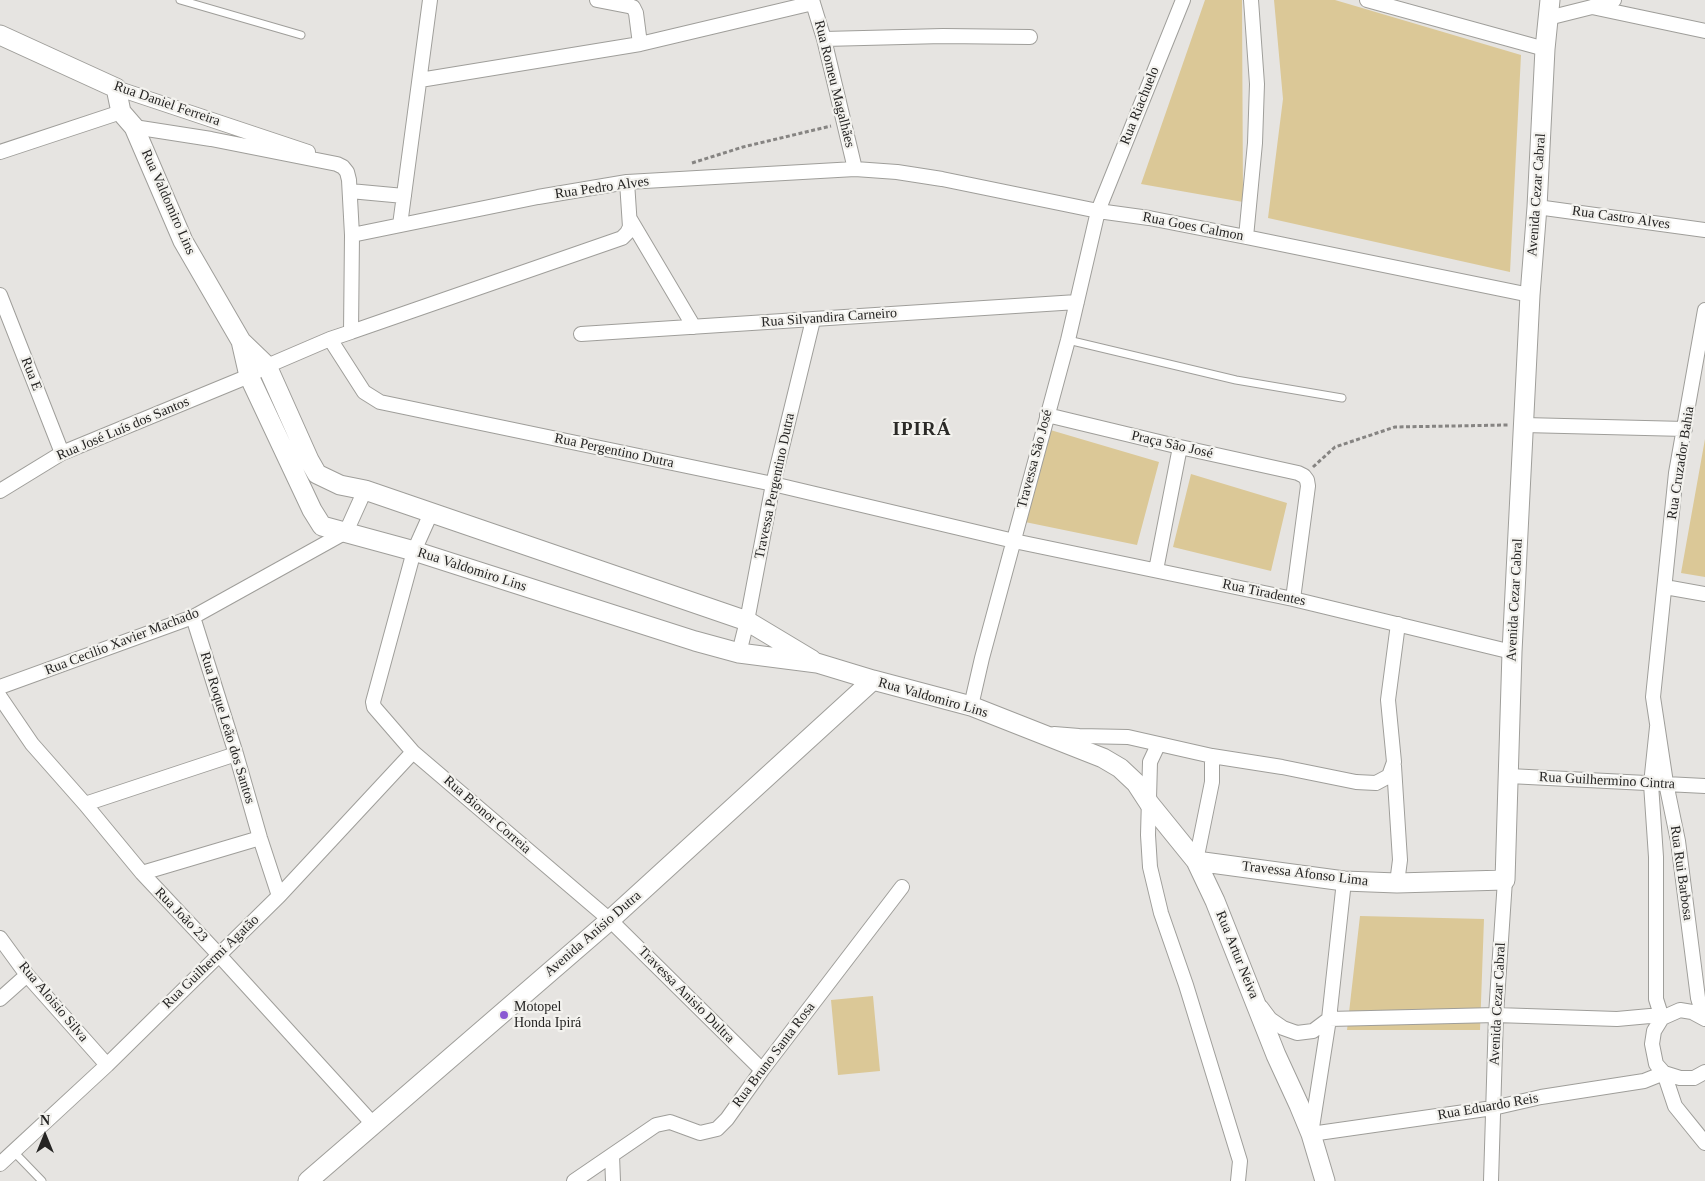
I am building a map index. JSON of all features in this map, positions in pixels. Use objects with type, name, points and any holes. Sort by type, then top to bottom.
[{"type":"main road","name":"Avenida Cezar Cabral","points":[[1505,880],[1512,652],[1530,295],[1549,9]]},
{"type":"main road","name":"Rua Daniel Ferreira","points":[[0,35],[116,88]]},
{"type":"main road","name":"Rua Valdomiro Lins","points":[[116,88],[121,112],[134,127],[183,241],[241,341],[250,376],[312,510],[322,526],[414,551],[738,653],[817,663],[971,706],[1103,758]]},
{"type":"main road","name":"Rua Valdomiro Lins","points":[[241,341],[267,366],[317,474],[340,485],[365,490],[747,621],[817,663]]},
{"type":"main road","name":"Avenida Anísio Dutra","points":[[308,1181],[610,920],[873,680]]},
{"type":"main road","name":"Rua Artur Neiva","points":[[1103,758],[1120,768],[1131,778],[1196,861],[1215,901],[1256,1000],[1276,1055],[1310,1134],[1325,1181]]},
{"type":"main road","name":"Travessa Afonso Lima","points":[[1196,861],[1344,881],[1397,883],[1505,880]]},
{"type":"street","points":[[400,225],[430,0]]},
{"type":"street","points":[[597,0],[633,7],[636,13],[640,44]]},
{"type":"street","name":"Rua Riachuelo","points":[[1098,212],[1183,0]]},
{"type":"street","points":[[1246,237],[1255,143],[1257,84],[1251,0]]},
{"type":"street","points":[[1368,0],[1545,49]]},
{"type":"street","points":[[1592,7],[1614,0]]},
{"type":"street","points":[[420,80],[640,44],[812,2]]},
{"type":"street","name":"Rua Romeu Magalhães","points":[[812,2],[824,40],[855,169]]},
{"type":"street","points":[[1549,9],[1592,7],[1705,31]]},
{"type":"street","points":[[824,40],[943,36],[1030,37]]},
{"type":"street","name":"Rua Daniel Ferreira","points":[[116,88],[274,140],[336,164]]},
{"type":"street","points":[[0,152],[121,112]]},
{"type":"street","points":[[134,127],[211,139],[343,167],[347,172],[350,192],[352,234],[351,332]]},
{"type":"street","name":"Rua Goes Calmon","points":[[855,169],[897,172],[942,179],[1098,212],[1149,218],[1530,295]]},
{"type":"street","name":"Rua Pedro Alves","points":[[352,234],[538,197],[627,182],[855,169]]},
{"type":"street","points":[[250,376],[267,366],[330,339],[622,238],[630,227],[627,182]]},
{"type":"street","points":[[350,192],[404,196]]},
{"type":"street","name":"Rua Castro Alves","points":[[1537,207],[1705,230]]},
{"type":"street","name":"Travessa São José","points":[[971,706],[1046,415],[1068,340],[1098,212]]},
{"type":"street","points":[[630,219],[694,327]]},
{"type":"street","name":"Rua E","points":[[0,295],[62,453]]},
{"type":"street","name":"Rua Silvandira Carneiro","points":[[581,334],[1077,302]]},
{"type":"street","name":"Rua Cruzador Bahia","points":[[1665,587],[1676,473],[1685,429],[1699,383],[1705,310]]},
{"type":"street","name":"Travessa Pergentino Dutra","points":[[738,653],[747,621],[773,484],[814,320]]},
{"type":"street","name":"Rua Pergentino Dutra","points":[[330,339],[364,392],[380,402],[773,484],[1014,541]]},
{"type":"street","name":"Rua José Luís dos Santos","points":[[0,491],[62,453],[250,376]]},
{"type":"street","name":"Praça São José","points":[[1046,415],[1301,474]]},
{"type":"street","points":[[1524,425],[1685,429]]},
{"type":"street","points":[[1156,570],[1180,447]]},
{"type":"street","points":[[1293,598],[1308,486],[1307,480],[1301,474]]},
{"type":"street","points":[[346,532],[365,490]]},
{"type":"street","points":[[414,551],[431,513]]},
{"type":"street","name":"Rua Cecilio Xavier Machado","points":[[0,687],[193,617],[346,532]]},
{"type":"street","name":"Rua Tiradentes","points":[[1014,541],[1293,598],[1512,652]]},
{"type":"street","name":"Rua Bionor Correia","points":[[414,551],[373,702],[374,708],[413,752],[610,920]]},
{"type":"street","points":[[1665,587],[1705,594]]},
{"type":"street","name":"Rua Rui Barbosa","points":[[1665,587],[1653,697],[1666,783],[1678,841],[1698,998],[1705,1018]]},
{"type":"street","name":"Rua Roque Leão dos Santos","points":[[193,617],[260,838],[280,896]]},
{"type":"street","points":[[1397,883],[1400,860],[1388,700],[1398,624]]},
{"type":"street","name":"Rua João 23","points":[[0,697],[32,744],[85,804],[142,874],[219,955],[373,1124]]},
{"type":"street","name":"Rua Rui Barbosa","points":[[1657,727],[1650,784],[1656,857],[1656,999],[1662,1018]]},
{"type":"street","points":[[1036,732],[1079,736],[1128,737],[1212,756],[1282,767],[1356,782],[1376,783],[1389,776],[1394,762]]},
{"type":"street","points":[[1158,745],[1150,762],[1148,835],[1150,867],[1162,913],[1240,1161],[1238,1181]]},
{"type":"street","name":"Rua Guilhermi Agatão","points":[[0,1164],[107,1065],[280,896],[413,752]]},
{"type":"street","points":[[85,804],[236,754]]},
{"type":"street","points":[[1196,861],[1212,782],[1212,756]]},
{"type":"street","name":"Rua Guilhermino Cintra","points":[[1509,776],[1705,786]]},
{"type":"street","points":[[142,874],[260,838]]},
{"type":"street","name":"Avenida Cezar Cabral","points":[[1491,1181],[1496,1015],[1505,880]]},
{"type":"street","points":[[1310,1134],[1329,1019],[1344,881]]},
{"type":"street","name":"Rua Bruno Santa Rosa","points":[[574,1181],[656,1125],[670,1122],[700,1133],[717,1129],[727,1119],[762,1070],[902,887]]},
{"type":"street","name":"Travessa Anisio Dultra","points":[[610,920],[762,1070]]},
{"type":"street","name":"Rua Aloisio Silva","points":[[0,938],[27,975],[107,1065]]},
{"type":"street","points":[[0,1000],[27,975]]},
{"type":"street","points":[[1256,1000],[1270,1019],[1283,1028],[1297,1033],[1313,1031],[1329,1019],[1496,1015],[1617,1020],[1650,1016],[1662,1018],[1680,1010],[1692,1012],[1705,1018]]},
{"type":"street","points":[[1662,1018],[1654,1031],[1652,1044],[1656,1064],[1664,1073],[1675,1106],[1705,1143]]},
{"type":"street","points":[[1664,1073],[1680,1078],[1694,1078],[1705,1072]]},
{"type":"street","name":"Rua Eduardo Reis","points":[[1310,1134],[1494,1108],[1541,1098],[1644,1081],[1664,1073]]},
{"type":"street","points":[[612,1155],[613,1181]]},
{"type":"lane","points":[[180,0],[301,35]]},
{"type":"lane","points":[[1068,340],[1236,380],[1342,398]]},
{"type":"lane","points":[[14,1152],[42,1181]]},
{"type":"path","points":[[690,163],[744,147],[845,122]]},
{"type":"path","points":[[1301,474],[1335,447],[1395,427],[1524,425]]},
{"type":"shaded area","points":[[1205,0],[1242,0],[1243,202],[1141,184]]},
{"type":"shaded area","points":[[1274,0],[1335,0],[1521,55],[1510,272],[1268,218],[1283,99]]},
{"type":"shaded area","points":[[1047,429],[1159,462],[1137,545],[1025,522]]},
{"type":"shaded area","points":[[1705,439],[1705,577],[1681,573]]},
{"type":"shaded area","points":[[1191,474],[1287,503],[1271,571],[1173,547]]},
{"type":"shaded area","points":[[1360,916],[1484,919],[1480,1030],[1347,1030]]},
{"type":"shaded area","points":[[873,996],[880,1071],[838,1075],[831,1000]]},
{"type":"place","name":"Motopel Honda Ipirá","points":[[504,1015]]},
{"type":"district","name":"IPIRÁ","points":[[922,430]]}]
